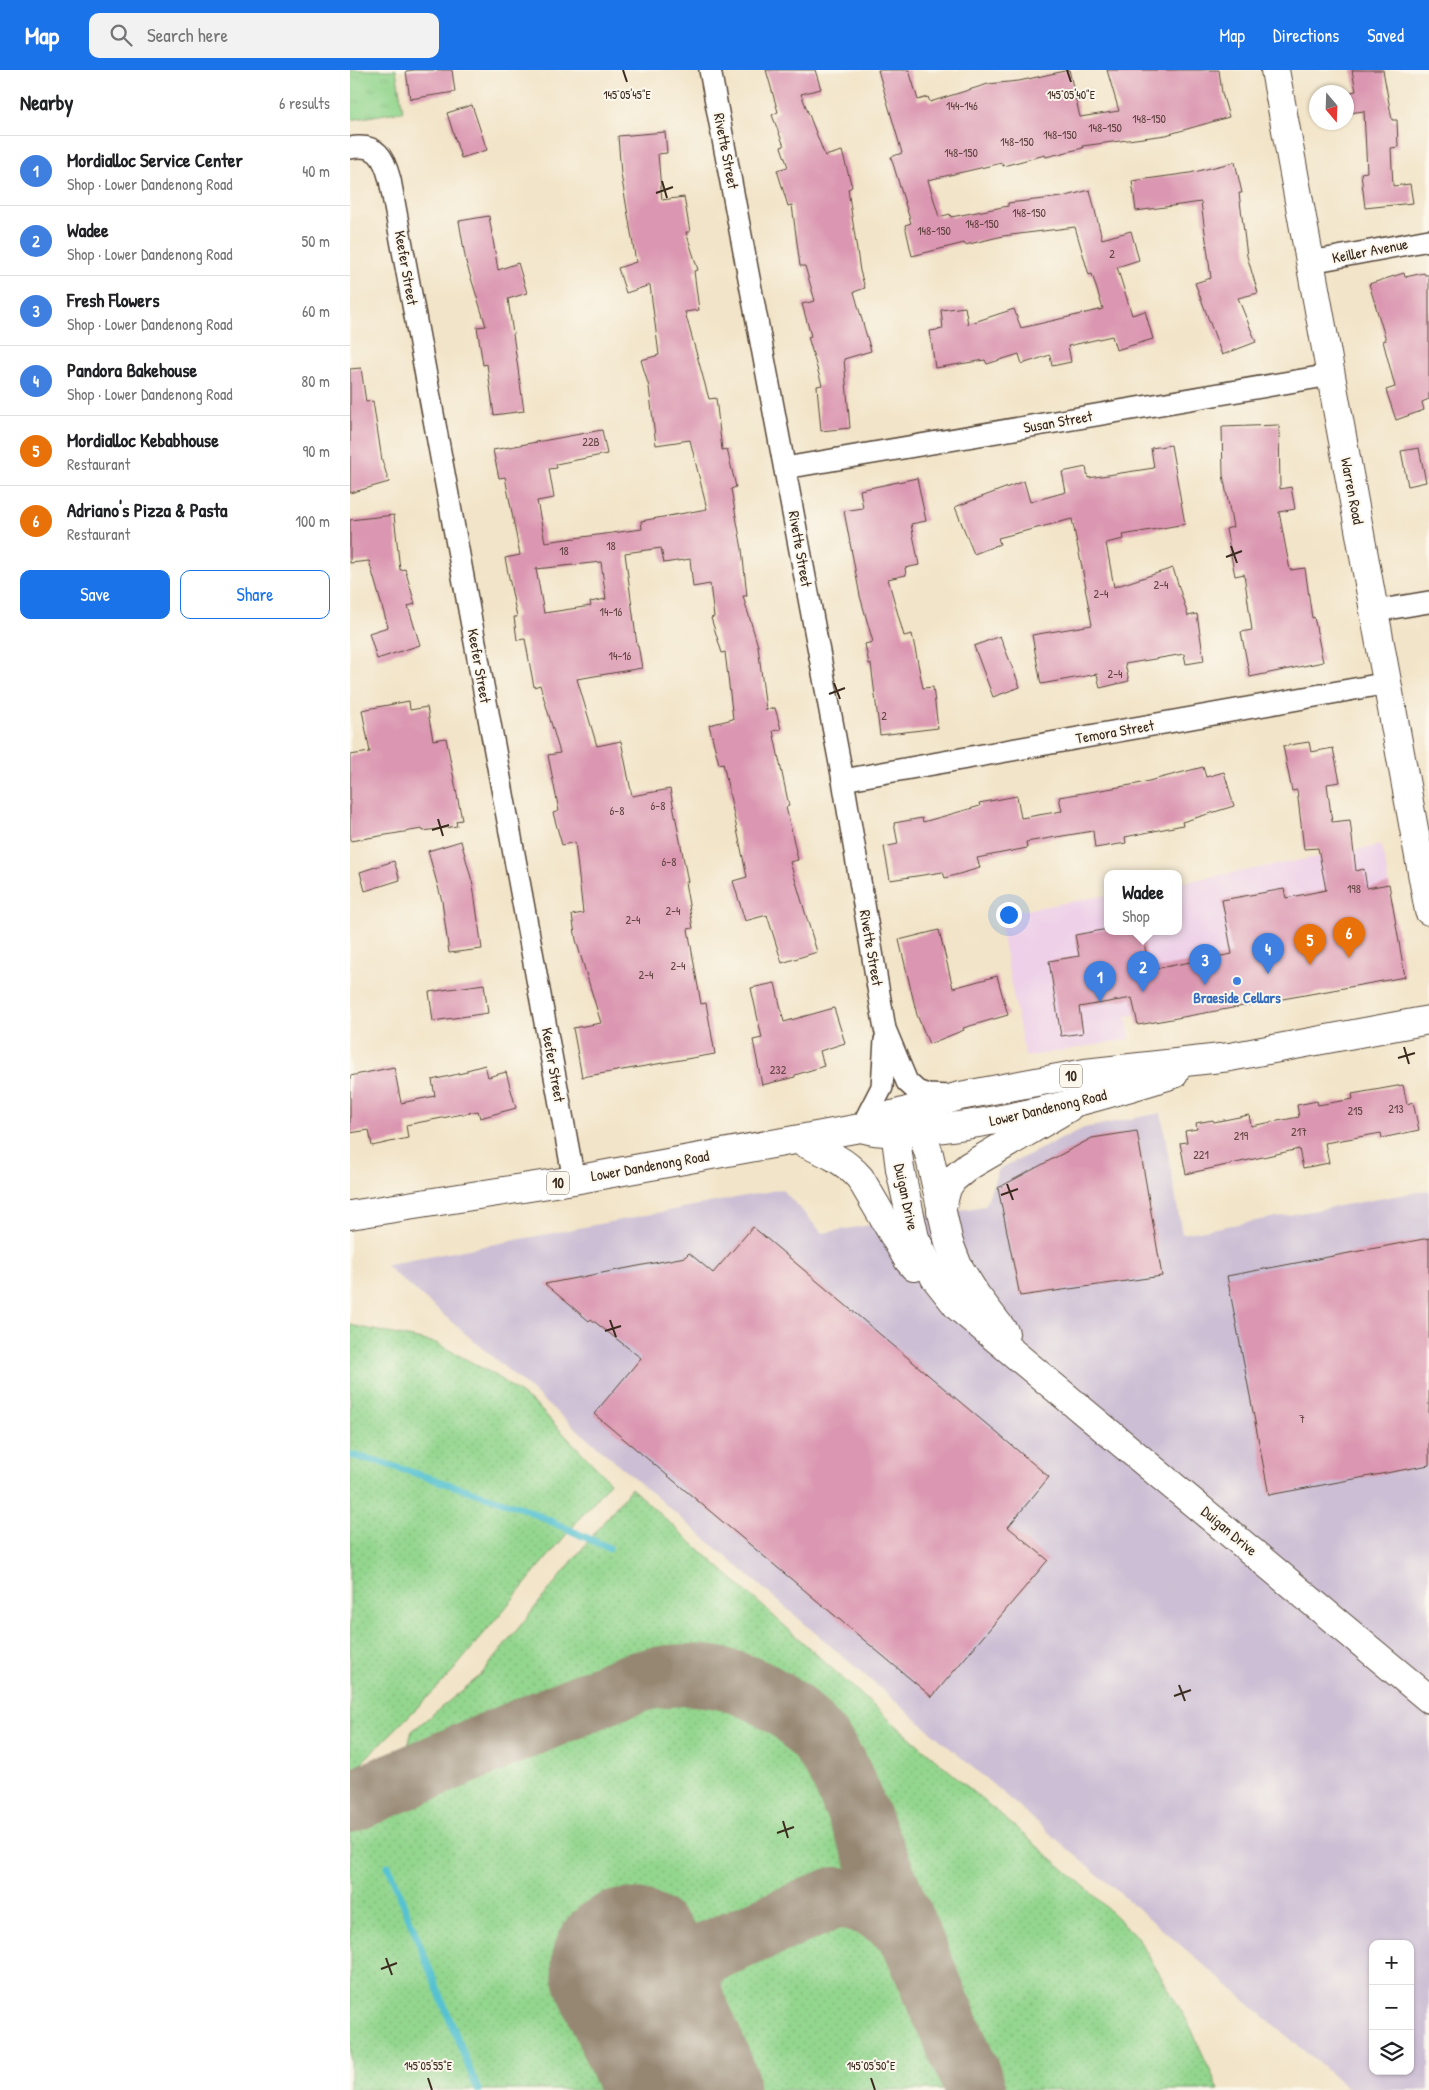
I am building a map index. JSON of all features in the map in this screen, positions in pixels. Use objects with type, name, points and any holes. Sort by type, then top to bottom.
[{"type":"main road","name":"Warren Road","points":[[1276,70],[1429,911]]},
{"type":"main road","name":"Lower Dandenong Road","points":[[906,1122],[960,1096],[1084,1073],[1230,1057],[1429,1020]]},
{"type":"main road","name":"Lower Dandenong Road","points":[[350,1216],[574,1180],[861,1128],[906,1122],[974,1124],[1074,1104],[1230,1057]]},
{"type":"main road","points":[[941,1211],[947,1188],[953,1178],[969,1166],[1074,1104]]},
{"type":"main road","name":"Duigan Drive","points":[[906,1122],[929,1154],[948,1243],[958,1266],[976,1294],[1028,1364]]},
{"type":"main road","name":"Duigan Drive","points":[[906,1122],[900,1169],[915,1238],[935,1278],[958,1307],[1429,1699]]},
{"type":"main road","points":[[797,1140],[836,1157],[852,1168],[860,1178],[908,1260],[929,1284],[958,1307]]},
{"type":"street","name":"Rivette Street","points":[[710,70],[785,468],[886,1029],[907,1082],[917,1091],[928,1095],[941,1097],[960,1096]]},
{"type":"street","name":"Keefer Street","points":[[350,148],[365,147],[379,154],[384,160],[390,180],[574,1180]]},
{"type":"street","name":"Keiller Avenue","points":[[1311,262],[1429,240]]},
{"type":"street","name":"Susan Street","points":[[785,468],[1331,375]]},
{"type":"street","points":[[1375,611],[1429,602]]},
{"type":"street","name":"Temora Street","points":[[842,780],[1388,683]]},
{"type":"street","name":"Rivette Street","points":[[861,1128],[882,1087],[886,1029]]},
{"type":"shaded area","points":[[1382,845],[1403,966],[1126,1016],[1130,1039],[1025,1057],[998,915],[1104,896],[1104,935],[1182,935],[1182,882]]},
{"type":"shaded area","points":[[1161,1113],[1182,1234],[1429,1190],[1429,2090],[1350,2090],[385,1265],[782,1189],[822,1233],[985,1206],[999,1169],[1084,1128]]},
{"type":"green space","points":[[350,70],[396,70],[403,111],[350,120]]},
{"type":"green space","points":[[350,1325],[436,1343],[495,1375],[538,1407],[610,1482],[447,1678],[350,1774]]},
{"type":"green space","points":[[631,1488],[885,1716],[1086,1888],[1138,1938],[1189,2024],[1219,2090],[995,2090],[864,1778],[854,1759],[834,1729],[818,1711],[799,1695],[757,1671],[734,1663],[710,1658],[685,1656],[655,1659],[613,1671],[407,1750],[412,1731],[480,1676]]},
{"type":"green space","points":[[685,1697],[724,1703],[755,1714],[781,1730],[801,1750],[818,1774],[832,1801],[860,1866],[600,1977],[647,2090],[350,2090],[350,1822],[627,1706],[650,1700]]},
{"type":"green space","points":[[834,1922],[854,1926],[872,1933],[888,1944],[903,1959],[958,2090],[718,2090],[708,2065],[701,2023],[701,2009],[711,1984],[727,1969],[768,1942],[802,1928]]},
{"type":"building","points":[[452,70],[455,92],[410,99],[406,71]]},
{"type":"building","points":[[766,70],[815,70],[821,89],[801,94],[825,156],[842,151],[852,187],[848,189],[860,271],[865,288],[854,292],[871,351],[844,359],[850,428],[821,431],[817,386],[822,385],[808,337],[811,336],[802,304],[815,301],[805,266],[800,266],[792,205],[788,206],[777,170],[788,167],[781,147],[784,146],[772,115],[778,112]]},
{"type":"building","points":[[878,70],[909,70],[918,100],[928,97],[930,102],[988,84],[1019,81],[1069,70],[1080,117],[1119,111],[1107,70],[1219,70],[1222,93],[1229,117],[1166,135],[1082,146],[1083,148],[1046,157],[1045,155],[1003,166],[1002,163],[928,180],[939,217],[950,214],[951,217],[1008,206],[1008,203],[1062,197],[1090,190],[1102,239],[1131,231],[1139,260],[1117,267],[1132,315],[1145,311],[1153,339],[1116,350],[1112,336],[1068,346],[1071,362],[1052,366],[1050,355],[1022,364],[1019,354],[987,364],[985,360],[935,368],[930,331],[943,329],[941,310],[965,307],[968,324],[1014,309],[1021,328],[1103,309],[1092,274],[1089,275],[1075,227],[1003,236],[965,245],[964,243],[912,256],[905,225],[911,223],[891,157],[902,153]]},
{"type":"building","points":[[1352,70],[1383,70],[1392,120],[1397,120],[1398,147],[1391,148],[1393,186],[1410,184],[1413,203],[1365,208],[1361,173],[1367,172],[1364,111],[1354,112],[1354,91],[1356,91]]},
{"type":"building","points":[[472,105],[487,150],[461,158],[447,113]]},
{"type":"building","points":[[665,132],[667,153],[658,154],[662,200],[684,197],[690,232],[686,232],[698,270],[694,271],[699,310],[685,312],[709,399],[716,398],[722,450],[727,449],[736,487],[731,489],[742,549],[747,596],[743,596],[758,646],[766,710],[775,708],[781,729],[773,731],[789,806],[786,807],[798,860],[790,862],[817,952],[782,963],[767,915],[745,921],[733,881],[747,877],[723,763],[719,764],[709,725],[733,719],[725,652],[722,653],[711,618],[714,617],[710,584],[693,587],[690,559],[664,563],[661,548],[625,553],[637,645],[642,668],[577,679],[597,746],[621,741],[632,796],[670,789],[688,882],[685,882],[693,928],[688,929],[701,1004],[706,1003],[715,1054],[582,1077],[573,1028],[601,1023],[576,940],[572,915],[583,913],[575,842],[562,845],[553,813],[559,811],[548,755],[560,753],[540,685],[534,687],[525,639],[517,640],[514,617],[517,617],[505,558],[520,555],[505,477],[499,478],[493,450],[602,430],[607,454],[556,464],[557,468],[549,469],[554,498],[537,501],[545,542],[642,529],[641,521],[707,509],[690,440],[656,445],[649,387],[641,360],[659,355],[650,285],[626,293],[618,268],[636,262],[621,174],[618,136]],"holes":[[[601,562],[606,599],[590,602],[591,606],[544,613],[536,569]]]},
{"type":"building","points":[[1235,162],[1242,193],[1239,193],[1247,256],[1258,293],[1238,298],[1256,342],[1222,355],[1195,283],[1211,278],[1201,202],[1136,211],[1132,181],[1190,173]]},
{"type":"building","points":[[489,216],[498,270],[518,263],[527,293],[508,299],[524,411],[494,415],[487,364],[483,365],[477,327],[486,326],[466,262],[459,221]]},
{"type":"building","points":[[1404,273],[1405,277],[1424,273],[1429,275],[1429,399],[1422,402],[1424,410],[1396,420],[1386,390],[1395,387],[1383,341],[1386,340],[1369,284]]},
{"type":"building","points":[[361,368],[366,402],[373,401],[382,460],[389,482],[350,493],[350,369]]},
{"type":"building","points":[[1279,425],[1280,489],[1291,487],[1295,509],[1279,512],[1290,570],[1305,568],[1312,618],[1314,617],[1323,662],[1250,677],[1241,632],[1252,630],[1244,574],[1235,576],[1226,529],[1233,527],[1223,475],[1222,427]]},
{"type":"building","points":[[1171,445],[1185,524],[1123,535],[1124,539],[1106,543],[1114,587],[1173,568],[1188,616],[1197,614],[1204,661],[1186,664],[1184,654],[1125,664],[1129,681],[1100,688],[1097,674],[1041,684],[1032,635],[1092,625],[1072,519],[998,538],[1000,544],[974,554],[955,507],[1024,481],[1030,502],[1066,492],[1062,472],[1086,467],[1088,478],[1154,468],[1151,448]]},
{"type":"building","points":[[1419,448],[1426,482],[1408,486],[1401,451]]},
{"type":"building","points":[[917,478],[926,521],[911,524],[919,565],[905,568],[906,575],[888,579],[904,636],[912,634],[923,688],[933,687],[938,728],[880,735],[871,664],[869,664],[865,644],[873,642],[860,596],[844,511],[863,508],[860,490]]},
{"type":"building","points":[[394,515],[400,570],[405,569],[415,604],[408,606],[420,645],[377,659],[369,633],[388,627],[369,561],[350,563],[350,520]]},
{"type":"building","points":[[1000,636],[1020,687],[993,697],[974,646]]},
{"type":"building","points":[[409,701],[410,710],[427,707],[433,740],[446,738],[462,820],[456,821],[457,826],[423,831],[422,829],[350,841],[350,755],[370,752],[362,710]]},
{"type":"building","points":[[1309,742],[1311,752],[1333,748],[1340,782],[1327,784],[1332,822],[1350,820],[1356,871],[1364,869],[1367,888],[1389,884],[1405,977],[1138,1025],[1132,998],[1079,1007],[1083,1033],[1061,1036],[1049,961],[1079,956],[1075,935],[1104,930],[1104,935],[1143,935],[1149,970],[1232,954],[1222,900],[1284,889],[1286,898],[1326,890],[1318,848],[1304,849],[1297,790],[1292,791],[1283,746]]},
{"type":"building","points":[[1203,767],[1206,777],[1224,772],[1234,806],[1182,822],[1183,825],[1125,837],[1126,843],[1095,848],[1093,831],[1026,842],[1027,848],[977,858],[980,868],[945,878],[943,872],[890,880],[884,847],[898,844],[894,823],[922,818],[923,822],[980,806],[979,803],[1017,796],[1021,818],[1062,811],[1059,797],[1137,784]]},
{"type":"building","points":[[461,841],[473,885],[482,949],[449,953],[442,901],[428,851]]},
{"type":"building","points":[[394,861],[400,880],[365,891],[360,872]]},
{"type":"building","points":[[939,930],[953,988],[997,976],[1008,1015],[963,1028],[964,1030],[929,1044],[917,1015],[899,940]]},
{"type":"building","points":[[775,983],[784,1022],[834,1008],[845,1043],[820,1051],[824,1066],[795,1075],[795,1077],[762,1085],[753,1040],[762,1038],[751,988]]},
{"type":"building","points":[[484,984],[488,1013],[433,1021],[429,992]]},
{"type":"building","points":[[485,1065],[488,1077],[506,1072],[516,1108],[480,1118],[478,1111],[406,1125],[408,1138],[372,1146],[369,1130],[350,1133],[350,1076],[394,1067],[401,1103],[435,1096],[432,1080],[467,1072],[467,1070]]},
{"type":"building","points":[[1403,1085],[1407,1104],[1413,1102],[1419,1130],[1382,1138],[1381,1133],[1325,1143],[1329,1163],[1303,1168],[1299,1149],[1186,1174],[1180,1143],[1187,1142],[1185,1131],[1197,1129],[1196,1123],[1213,1120],[1214,1122],[1249,1115],[1251,1126],[1299,1117],[1297,1105],[1317,1101],[1318,1105],[1353,1099],[1352,1094]]},
{"type":"building","points":[[1137,1131],[1162,1276],[1020,1296],[998,1188],[1092,1138]]},
{"type":"building","points":[[753,1227],[1049,1477],[1008,1527],[1048,1560],[932,1697],[594,1414],[641,1358],[591,1319],[589,1321],[545,1284],[685,1257],[689,1253],[713,1273]]},
{"type":"building","points":[[1429,1238],[1429,1465],[1269,1495],[1227,1276]]},
{"type":"waterway","points":[[350,1455],[377,1461],[522,1508],[609,1548]]},
{"type":"waterway","points":[[388,1866],[478,2090]]},
{"type":"taxiway","points":[[350,1802],[620,1688],[653,1678],[686,1675],[717,1678],[746,1686],[774,1700],[799,1719],[821,1743],[840,1772],[976,2090]]},
{"type":"taxiway","points":[[636,1983],[834,1898],[856,1901],[878,1910],[897,1923],[912,1940]]},
{"type":"taxiway","points":[[684,2090],[668,2049],[667,2015],[670,2001],[682,1977],[691,1967],[714,1950]]},
{"type":"runway","points":[[629,1966],[682,2090]]},
{"type":"place","name":"Adriano's Pizza & Pasta","points":[[1349,958]]},
{"type":"place","name":"Mordialloc Kebabhouse","points":[[1310,965]]},
{"type":"place","name":"Pandora Bakehouse","points":[[1268,974]]},
{"type":"place","name":"Braeside Cellars","points":[[1237,981]]},
{"type":"place","name":"Fresh Flowers","points":[[1205,985]]},
{"type":"place","name":"Wadee","points":[[1143,992]]},
{"type":"place","name":"Mordialloc Service Center","points":[[1100,1002]]}]
